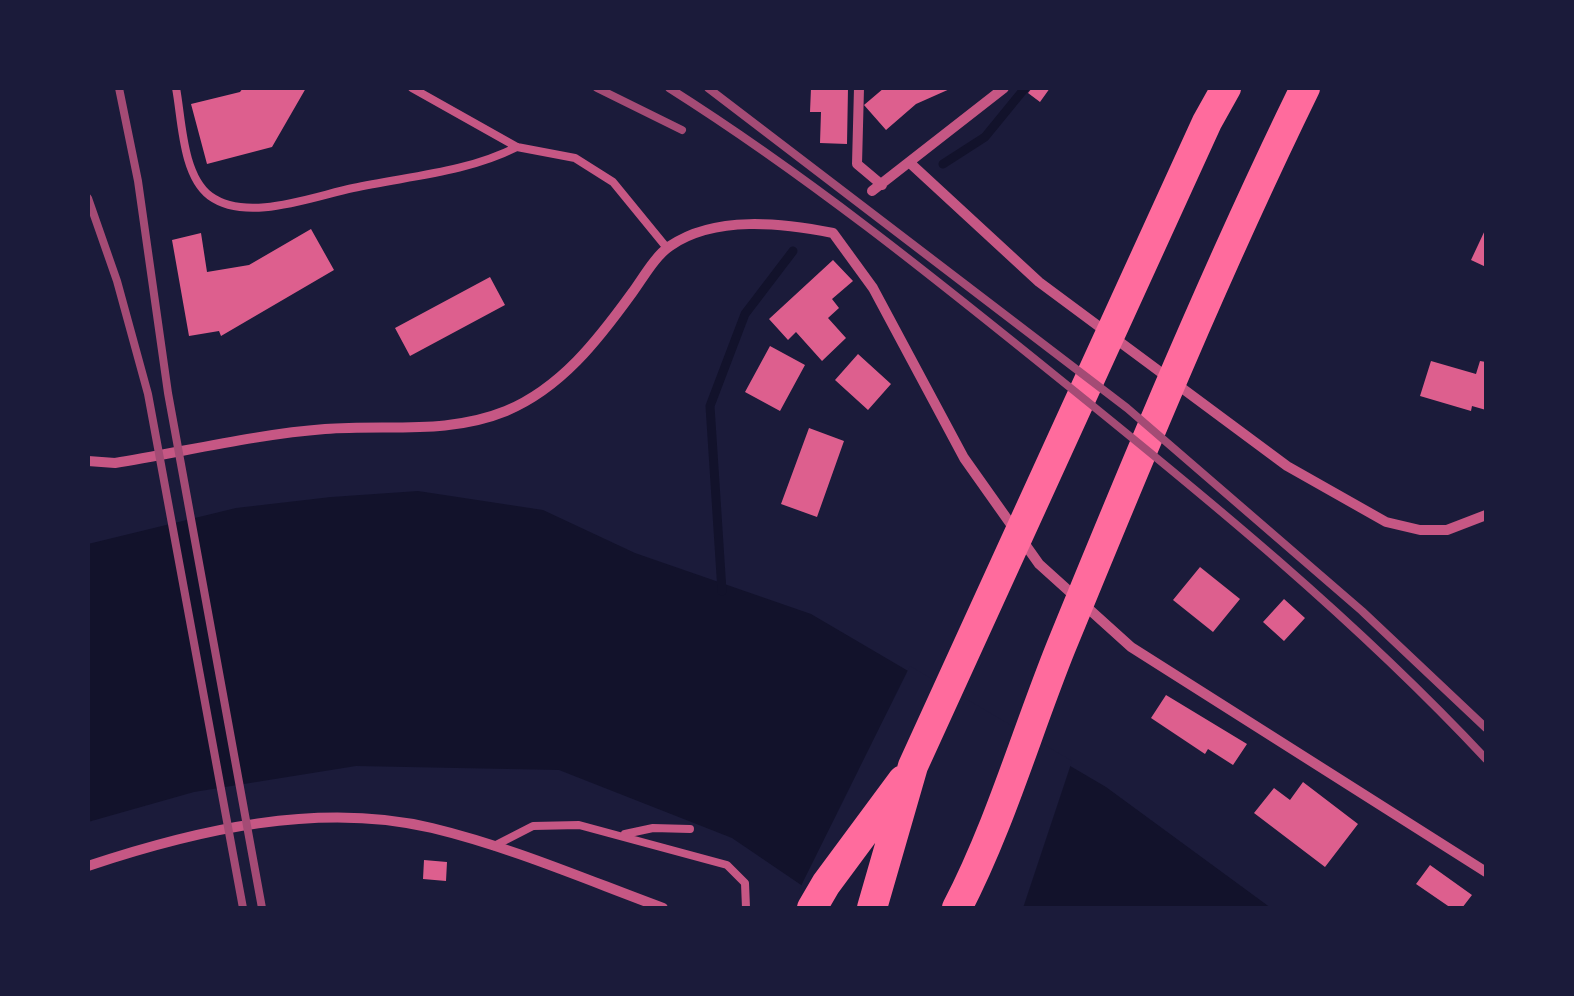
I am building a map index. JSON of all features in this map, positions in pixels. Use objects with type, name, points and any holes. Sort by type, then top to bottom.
[{"type":"highway","points":[[872,908],[914,766],[1207,122],[1226,88]]},
{"type":"highway","points":[[957,908],[980,864],[1060,650],[1183,358],[1305,88]]},
{"type":"highway","points":[[812,908],[914,766]]},
{"type":"highway","points":[[974,908],[980,864]]},
{"type":"street","points":[[859,88],[857,164],[877,188],[1004,88]]},
{"type":"street","points":[[910,163],[1038,282],[1287,466],[1386,522],[1420,530],[1447,530],[1486,515]]},
{"type":"street","points":[[88,460],[115,463],[324,429],[441,428],[506,410],[552,384],[594,346],[666,248],[716,229],[754,225],[836,231],[873,288],[964,458],[1039,564],[1131,647],[1486,872]]},
{"type":"street","points":[[88,866],[222,830],[304,819],[394,822],[494,846],[663,908]]},
{"type":"lane","points":[[176,88],[190,160],[199,184],[212,198],[245,207],[284,205],[425,177],[492,159],[517,147]]},
{"type":"lane","points":[[412,88],[517,147],[575,158],[613,182],[666,248]]},
{"type":"lane","points":[[494,846],[533,826],[579,824],[624,834],[727,865],[745,883],[746,908]]},
{"type":"lane","points":[[624,834],[654,828],[690,829]]},
{"type":"shaded area","points":[[418,491],[543,510],[635,553],[811,614],[1106,787],[1271,908],[835,908],[732,838],[559,770],[356,766],[194,792],[88,822],[88,544],[236,508]]},
{"type":"pier","points":[[910,666],[1072,761],[1023,908],[826,908],[799,890]]},
{"type":"building","points":[[243,88],[306,88],[272,147],[207,164],[191,104]]},
{"type":"building","points":[[811,88],[848,88],[847,144],[820,143],[821,112],[810,112]]},
{"type":"building","points":[[884,88],[952,88],[916,104],[886,130],[864,105]]},
{"type":"building","points":[[1032,88],[1050,88],[1040,102],[1028,93]]},
{"type":"building","points":[[1486,228],[1486,267],[1471,260]]},
{"type":"building","points":[[311,229],[334,270],[221,336],[219,331],[189,336],[172,240],[201,233],[207,272],[249,265]]},
{"type":"building","points":[[833,260],[853,281],[832,299],[839,308],[828,318],[846,338],[822,361],[796,332],[788,340],[769,319]]},
{"type":"building","points":[[490,277],[505,305],[410,356],[395,328]]},
{"type":"building","points":[[770,346],[805,365],[780,411],[745,392]]},
{"type":"building","points":[[858,354],[891,384],[868,410],[835,380]]},
{"type":"building","points":[[1431,361],[1476,374],[1480,361],[1486,362],[1486,410],[1472,406],[1471,411],[1420,396]]},
{"type":"building","points":[[809,428],[844,441],[817,517],[781,504]]},
{"type":"building","points":[[1200,567],[1240,599],[1213,632],[1173,600]]},
{"type":"building","points":[[1284,599],[1305,618],[1284,641],[1263,622]]},
{"type":"building","points":[[1166,695],[1247,744],[1233,765],[1208,749],[1205,754],[1151,718]]},
{"type":"building","points":[[1303,782],[1358,824],[1325,867],[1254,813],[1274,788],[1290,800]]},
{"type":"building","points":[[424,860],[447,862],[446,881],[423,879]]},
{"type":"building","points":[[1430,865],[1472,895],[1462,908],[1451,908],[1416,884]]},
{"type":"waterway","points":[[943,164],[985,137],[1025,88]]},
{"type":"waterway","points":[[722,591],[710,406],[745,314],[793,251]]},
{"type":"railway","points":[[119,88],[138,181],[168,393],[262,908]]},
{"type":"railway","points":[[597,88],[682,130]]},
{"type":"railway","points":[[669,88],[867,227],[1168,468],[1332,608],[1486,759]]},
{"type":"railway","points":[[708,88],[1127,408],[1362,611],[1486,728]]},
{"type":"railway","points":[[88,198],[117,281],[148,394],[243,908]]}]
